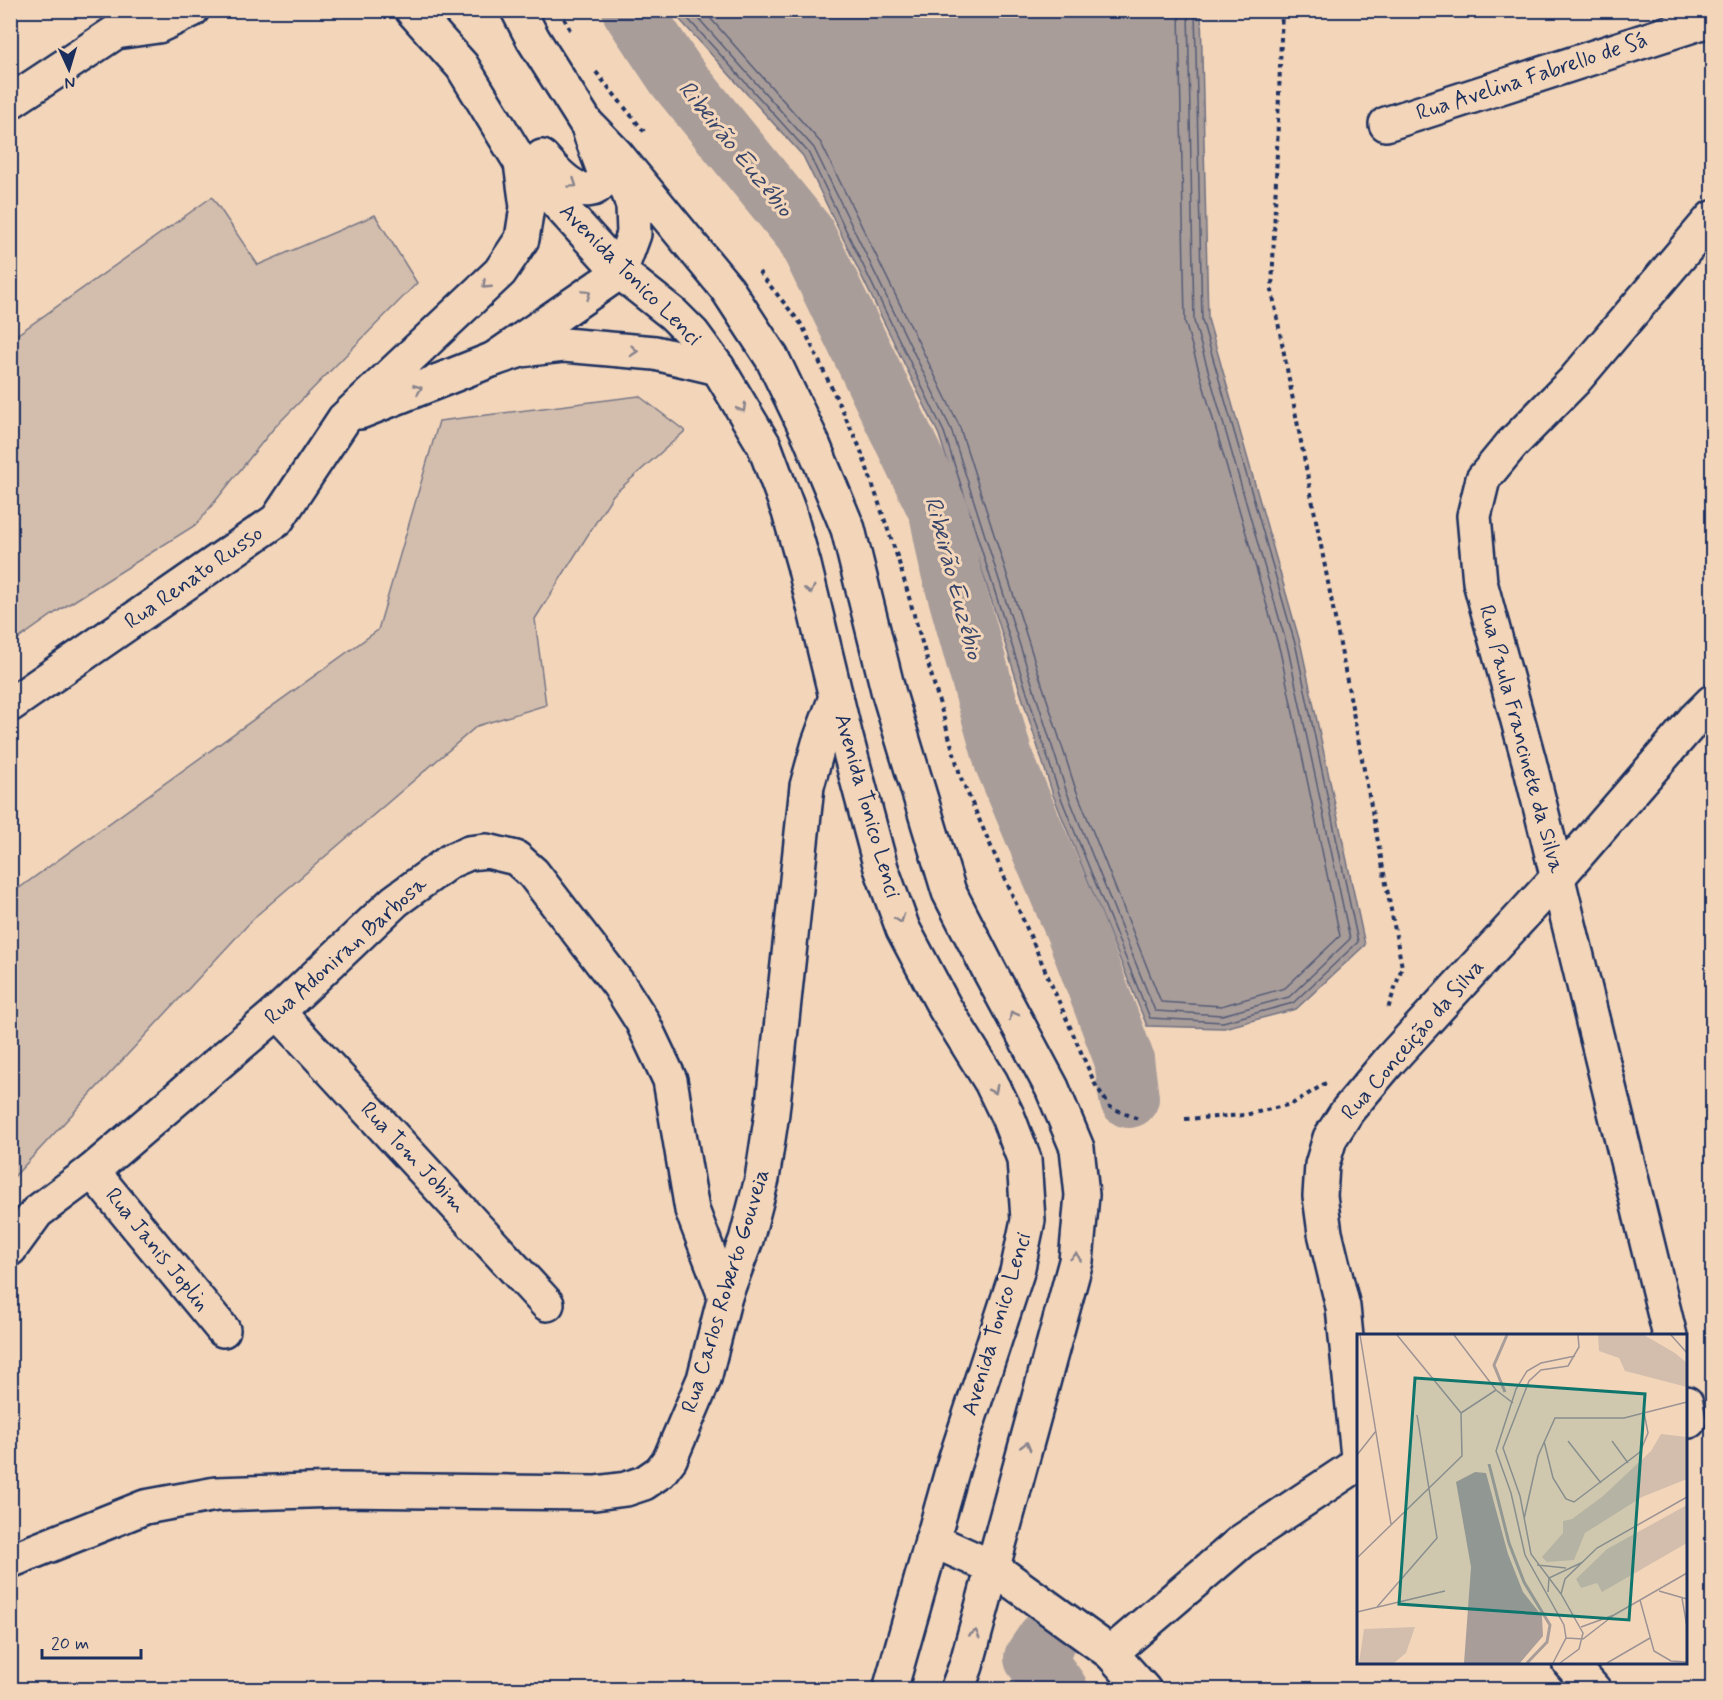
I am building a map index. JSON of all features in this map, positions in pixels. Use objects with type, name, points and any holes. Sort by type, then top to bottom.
[{"type":"street","points":[[10,102],[121,21],[158,26],[192,10]]},
{"type":"street","name":"Avenida Tonico Lenci","points":[[412,10],[462,66],[520,164],[620,272],[693,333],[718,368],[764,445],[789,512],[881,868],[903,929],[945,1008],[990,1082],[1008,1117],[1024,1159],[1028,1220],[1017,1272],[990,1351],[932,1540],[890,1689]]},
{"type":"street","points":[[462,66],[502,108],[544,160],[575,188],[593,190],[604,179],[604,171],[586,123],[533,39],[519,10]]},
{"type":"street","name":"Rua Avelina Fabrello de Sá","points":[[1386,124],[1713,19]]},
{"type":"street","points":[[586,123],[616,154],[727,289],[772,358],[810,437],[848,529],[890,694],[949,892],[1052,1088],[1077,1148],[1082,1195],[1076,1261],[966,1666],[957,1689]]},
{"type":"street","points":[[494,359],[620,272],[634,234],[633,206],[616,154]]},
{"type":"street","name":"Rua Renato Russo","points":[[10,705],[276,520],[344,419],[500,272],[522,239],[527,207],[520,164]]},
{"type":"street","name":"Rua Paula Francinete da Silva","points":[[1670,1334],[1529,761],[1480,582],[1474,516],[1483,479],[1511,445],[1574,381],[1713,218]]},
{"type":"street","points":[[344,419],[521,350],[564,345],[655,353],[718,368]]},
{"type":"street","name":"Rua Carlos Roberto Gouveia","points":[[10,1561],[146,1507],[216,1494],[339,1490],[595,1492],[626,1489],[660,1472],[670,1459],[680,1439],[704,1378],[725,1296],[746,1240],[762,1179],[772,1113],[807,786],[819,742],[837,698]]},
{"type":"street","name":"Rua Conceição da Silva","points":[[1357,1438],[1343,1307],[1325,1233],[1320,1196],[1322,1165],[1330,1138],[1348,1110],[1390,1060],[1558,877],[1694,720],[1713,702]]},
{"type":"street","name":"Rua Adoniran Barbosa","points":[[10,1249],[37,1212],[92,1171],[279,1012],[395,900],[450,861],[470,853],[487,851],[516,858],[539,881],[619,985],[642,1021],[670,1080],[693,1210],[725,1296]]},
{"type":"street","name":"Rua Tom Jobim","points":[[279,1012],[547,1304]]},
{"type":"street","name":"Rua Janis Joplin","points":[[92,1171],[223,1330]]},
{"type":"street","points":[[1112,1653],[1242,1540],[1357,1465]]},
{"type":"street","points":[[932,1540],[993,1567],[1112,1653],[1144,1689]]},
{"type":"street","points":[[1571,1664],[1594,1689]]},
{"type":"path","points":[[1282,10],[1272,291],[1402,967],[1385,1015]]},
{"type":"path","points":[[1185,1119],[1245,1115],[1292,1104],[1328,1081]]},
{"type":"path","points":[[1095,1083],[1110,1107],[1138,1119]]},
{"type":"shaded area","points":[[212,197],[258,265],[375,215],[417,283],[273,429],[197,524],[58,611],[11,644],[11,339]]},
{"type":"shaded area","points":[[639,396],[685,431],[613,495],[535,619],[546,705],[477,726],[257,915],[11,1180],[11,894],[378,630],[439,421]]},
{"type":"water","points":[[672,11],[1201,11],[1208,319],[1301,646],[1365,945],[1296,1009],[1224,1028],[1147,1026],[1053,795],[939,435],[803,156]]},
{"type":"waterway","name":"Ribeirão Euzébio","points":[[632,10],[677,77],[805,234],[939,512],[950,568],[1004,761],[1075,929],[1124,1059],[1129,1098]]},
{"type":"waterway","name":"Ribeirão Euzébio","points":[[1047,1639],[1034,1658],[1058,1690]]}]
